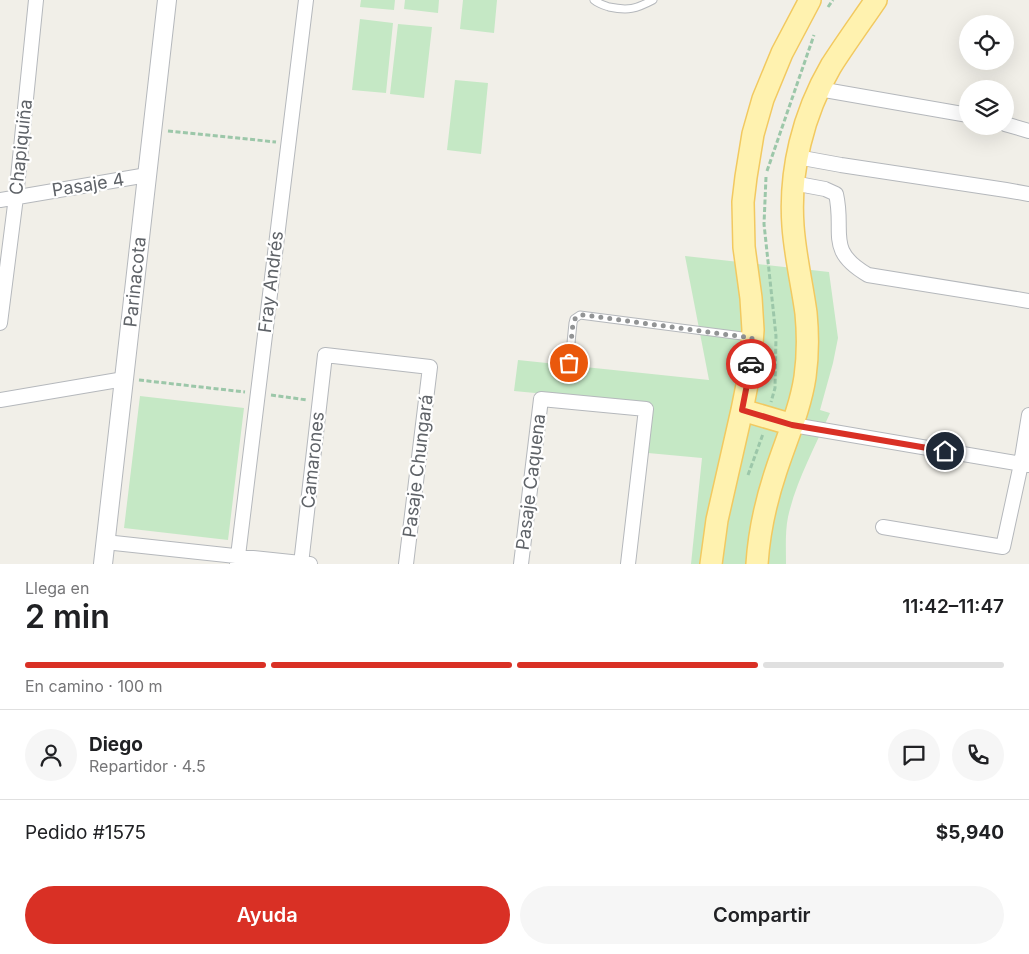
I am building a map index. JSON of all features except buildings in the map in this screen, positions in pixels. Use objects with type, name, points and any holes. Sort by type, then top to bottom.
[{"type":"main road","points":[[757,564],[761,530],[768,500],[776,470],[800,401],[804,379],[807,341],[806,314],[793,225],[793,183],[797,157],[802,135],[819,89],[831,67],[876,0]]},
{"type":"main road","points":[[711,564],[717,520],[750,370],[752,338],[751,298],[744,247],[744,202],[751,142],[763,99],[782,53],[817,6]]},
{"type":"main road","points":[[742,410],[792,425]]},
{"type":"street","name":"Chapiquiña","points":[[0,323],[16,197],[36,0]]},
{"type":"street","name":"Parinacota","points":[[103,564],[168,0]]},
{"type":"street","name":"Fray Andrés","points":[[238,560],[306,0]]},
{"type":"street","points":[[819,89],[959,113]]},
{"type":"street","points":[[1014,127],[1029,131]]},
{"type":"street","points":[[797,157],[1029,194]]},
{"type":"street","name":"Pasaje 4","points":[[0,200],[147,175]]},
{"type":"street","points":[[793,183],[824,189],[836,194],[839,246],[844,257],[855,268],[868,275],[1029,301]]},
{"type":"street","name":"Camarones","points":[[304,564],[324,355],[430,367]]},
{"type":"street","name":"Pasaje Chungará","points":[[406,564],[430,367]]},
{"type":"street","points":[[0,400],[124,379]]},
{"type":"street","name":"Pasaje Caquena","points":[[521,564],[541,399],[646,409],[628,564]]},
{"type":"street","points":[[883,527],[1004,547],[1025,464],[1029,414]]},
{"type":"street","points":[[792,425],[1025,464]]},
{"type":"street","points":[[105,542],[238,560],[304,564]]},
{"type":"lane","points":[[594,0],[600,5],[623,10],[642,6],[653,0]]},
{"type":"lane","points":[[569,363],[573,323],[574,319],[580,315],[752,338]]},
{"type":"path","points":[[817,6],[832,0]]},
{"type":"path","points":[[747,476],[763,436],[775,388],[776,336],[764,224],[766,173],[817,29]]},
{"type":"path","points":[[152,130],[288,143]]},
{"type":"path","points":[[124,379],[320,402]]},
{"type":"green space","points":[[361,0],[395,0],[394,10],[360,7]]},
{"type":"green space","points":[[405,0],[439,0],[438,13],[404,9]]},
{"type":"green space","points":[[463,0],[497,0],[494,33],[460,29]]},
{"type":"green space","points":[[360,19],[393,23],[386,93],[352,90]]},
{"type":"green space","points":[[398,24],[432,27],[424,98],[390,94]]},
{"type":"green space","points":[[455,80],[488,83],[481,154],[447,150]]},
{"type":"green space","points":[[685,256],[829,272],[838,338],[820,410],[830,413],[791,504],[786,529],[786,564],[691,564],[702,458],[648,453],[652,404],[514,391],[518,360],[709,380]]},
{"type":"green space","points":[[140,396],[244,408],[228,540],[124,528]]},
{"type":"way so far","points":[[569,363],[574,319],[577,316],[584,315],[752,338],[751,364]]},
{"type":"route","points":[[751,364],[742,410],[792,425],[945,451]]}]
